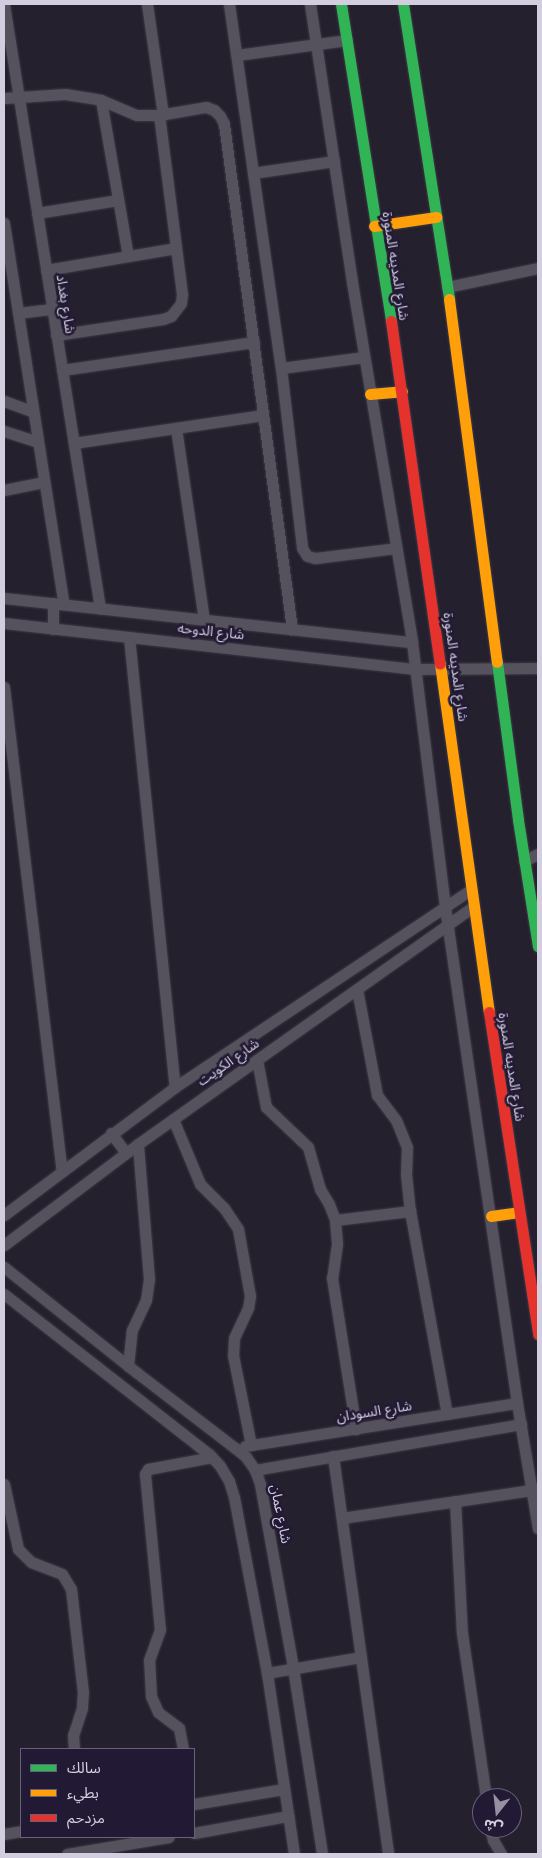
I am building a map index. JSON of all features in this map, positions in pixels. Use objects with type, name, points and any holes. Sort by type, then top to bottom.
[{"type":"main road","name":"شارع المدينه المنورة","points":[[341,4],[374,226],[402,390],[470,890],[538,1334]]},
{"type":"main road","points":[[403,4],[447,287],[524,861],[538,946]]},
{"type":"main road","points":[[374,226],[436,217]]},
{"type":"main road","points":[[370,394],[402,390]]},
{"type":"main road","points":[[491,1216],[519,1212]]},
{"type":"street","name":"شارع بغداد","points":[[4,4],[100,608]]},
{"type":"street","points":[[56,335],[171,316],[177,310],[182,294],[147,4]]},
{"type":"street","points":[[229,4],[281,368],[304,552],[315,558],[396,548]]},
{"type":"street","points":[[310,4],[364,357],[412,642],[445,907],[520,1424],[535,1489],[538,1528]]},
{"type":"street","points":[[237,54],[347,40]]},
{"type":"street","points":[[4,98],[65,94],[101,100],[137,114],[161,115],[206,107],[214,110],[224,124],[292,629]]},
{"type":"street","points":[[101,100],[128,256]]},
{"type":"street","points":[[253,173],[334,160]]},
{"type":"street","points":[[37,213],[118,200]]},
{"type":"street","points":[[4,223],[44,482],[59,604],[53,629]]},
{"type":"street","points":[[46,270],[176,248]]},
{"type":"street","points":[[447,287],[538,268]]},
{"type":"street","points":[[18,313],[52,309]]},
{"type":"street","points":[[62,370],[254,342]]},
{"type":"street","points":[[281,368],[364,357]]},
{"type":"street","points":[[4,401],[32,411]]},
{"type":"street","points":[[74,444],[263,415]]},
{"type":"street","points":[[176,428],[204,619]]},
{"type":"street","points":[[4,431],[37,442]]},
{"type":"street","points":[[4,490],[44,482]]},
{"type":"street","name":"شارع الدوحه","points":[[4,598],[412,642]]},
{"type":"street","name":"شارع الدوحه","points":[[4,623],[415,669],[538,668]]},
{"type":"street","points":[[129,637],[175,1087]]},
{"type":"street","points":[[4,687],[62,1171]]},
{"type":"street","points":[[524,861],[538,854]]},
{"type":"street","name":"شارع الكويت","points":[[4,1215],[111,1133],[175,1087],[470,890]]},
{"type":"street","name":"شارع الكويت","points":[[4,1245],[138,1144],[473,906]]},
{"type":"street","points":[[357,988],[377,1095],[396,1120],[407,1147],[406,1174],[410,1211],[447,1414]]},
{"type":"street","points":[[257,1060],[266,1107],[308,1147],[320,1189],[329,1204],[335,1220],[337,1244],[332,1278],[356,1428]]},
{"type":"street","points":[[173,1119],[200,1184],[224,1208],[238,1229],[250,1284],[250,1296],[248,1308],[234,1338],[233,1355],[251,1445]]},
{"type":"street","points":[[111,1133],[126,1153]]},
{"type":"street","points":[[128,1366],[132,1330],[146,1300],[149,1279],[138,1144]]},
{"type":"street","points":[[335,1220],[410,1211]]},
{"type":"street","name":"شارع عمان","points":[[4,1267],[235,1448],[246,1457],[255,1470],[260,1484],[294,1668],[322,1854]]},
{"type":"street","points":[[4,1294],[212,1457],[229,1481],[234,1497],[267,1673],[294,1854]]},
{"type":"street","name":"شارع السودان","points":[[235,1448],[517,1403]]},
{"type":"street","points":[[255,1470],[520,1424]]},
{"type":"street","points":[[195,1444],[207,1426]]},
{"type":"street","points":[[333,1456],[388,1854]]},
{"type":"street","points":[[183,1748],[179,1728],[158,1712],[151,1696],[149,1660],[160,1630],[145,1474],[148,1469],[212,1457]]},
{"type":"street","points":[[4,1484],[18,1549],[31,1562],[62,1574],[70,1589],[83,1692],[82,1708],[73,1735],[74,1748]]},
{"type":"street","points":[[342,1518],[535,1489]]},
{"type":"street","points":[[455,1501],[462,1633],[485,1788]]},
{"type":"street","points":[[267,1673],[361,1657]]},
{"type":"street","points":[[195,1804],[284,1789]]},
{"type":"street","points":[[195,1832],[288,1816]]},
{"type":"street","points":[[4,1834],[20,1831]]},
{"type":"street","points":[[67,1854],[124,1849],[165,1838]]},
{"type":"street","points":[[492,1838],[501,1854]]},
{"type":"traffic: fast","points":[[341,4],[391,321]]},
{"type":"traffic: fast","points":[[403,4],[449,299]]},
{"type":"traffic: fast","points":[[497,662],[518,820],[538,946]]},
{"type":"traffic: slow","points":[[374,226],[436,217]]},
{"type":"traffic: slow","points":[[449,299],[497,662]]},
{"type":"traffic: slow","points":[[370,394],[402,391]]},
{"type":"traffic: slow","points":[[440,664],[489,1012]]},
{"type":"traffic: slow","points":[[491,1216],[519,1212]]},
{"type":"traffic: jam","points":[[391,321],[440,664]]},
{"type":"traffic: jam","points":[[489,1012],[538,1334]]}]
